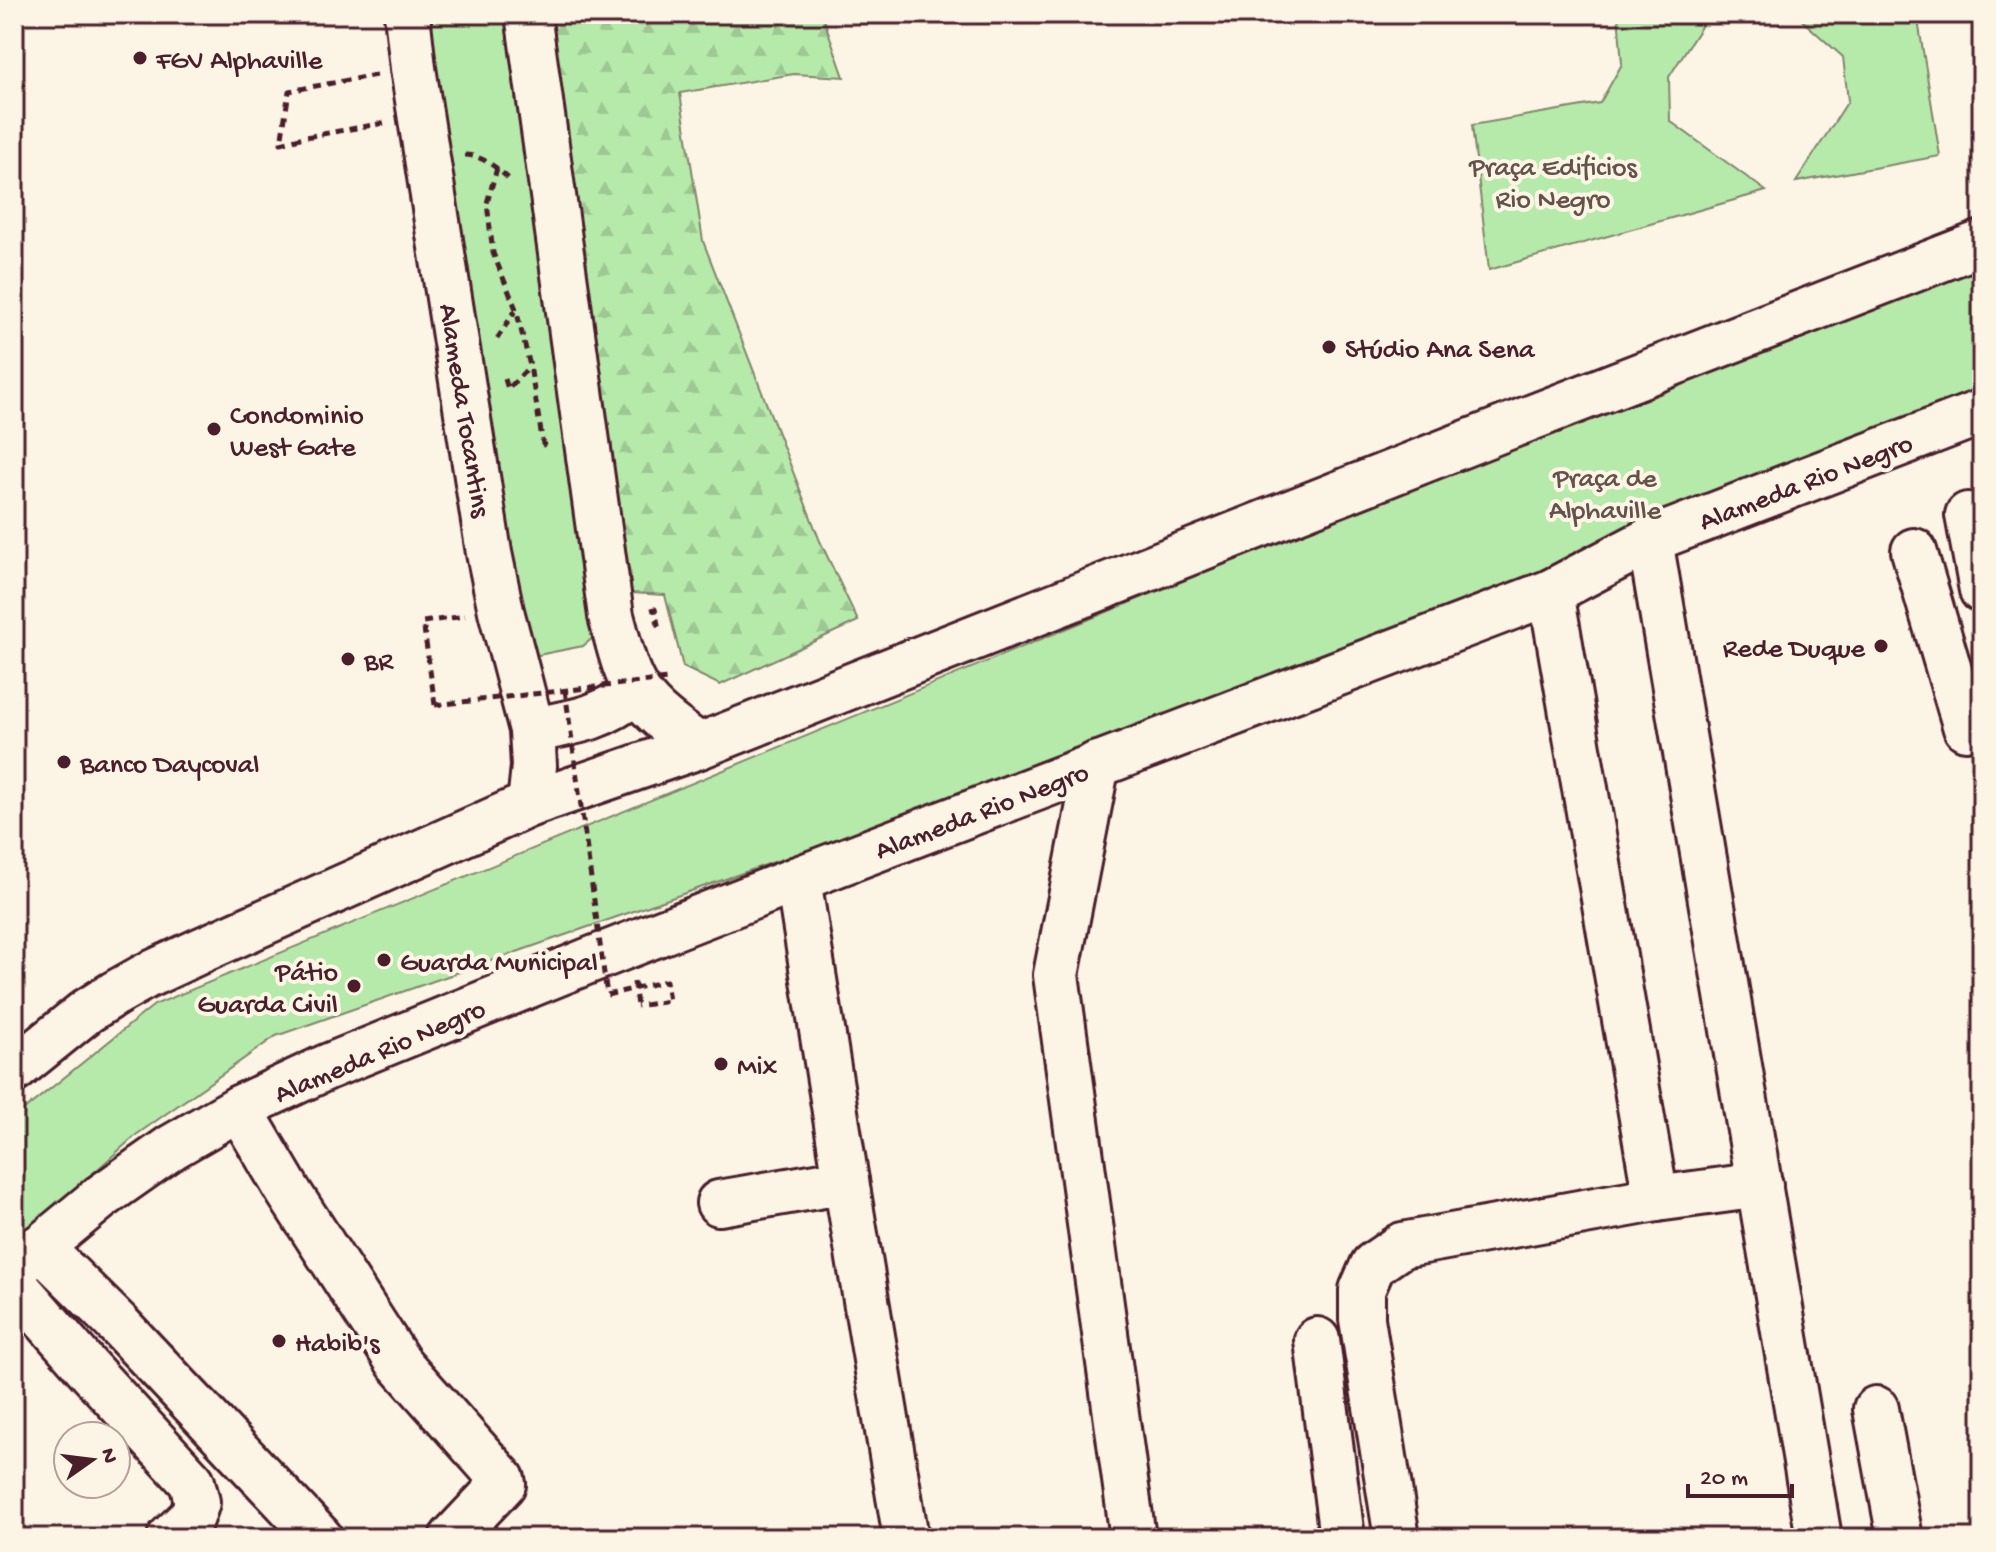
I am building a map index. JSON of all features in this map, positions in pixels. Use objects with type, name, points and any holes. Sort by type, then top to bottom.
[{"type":"main road","name":"Alameda Tocantins","points":[[407,14],[489,553],[532,730],[534,766],[530,804]]},
{"type":"main road","points":[[528,14],[611,616],[621,654],[652,685],[665,721],[699,746]]},
{"type":"main road","points":[[14,1070],[87,1011],[146,976],[530,804],[699,746],[1982,243]]},
{"type":"main road","name":"Alameda Rio Negro","points":[[27,1258],[101,1197],[160,1155],[239,1108],[327,1067],[798,879],[1551,592],[1650,540],[1982,412]]},
{"type":"main road","points":[[1968,515],[1982,590]]},
{"type":"main road","points":[[1650,540],[1819,1538]]},
{"type":"main road","points":[[1914,551],[1966,728]]},
{"type":"main road","points":[[1551,592],[1656,1199]]},
{"type":"main road","points":[[532,730],[595,717],[652,685]]},
{"type":"main road","points":[[1097,764],[1056,975],[1133,1538]]},
{"type":"main road","points":[[798,879],[906,1538]]},
{"type":"main road","points":[[239,1108],[288,1191],[399,1363],[502,1479],[503,1484],[452,1538]]},
{"type":"main road","points":[[719,1203],[846,1181]]},
{"type":"main road","points":[[1397,1538],[1362,1319],[1362,1290],[1373,1265],[1402,1245],[1656,1199],[1760,1185]]},
{"type":"main road","points":[[27,1258],[128,1334],[320,1538]]},
{"type":"main road","points":[[14,1284],[192,1482],[197,1502],[192,1517],[170,1538]]},
{"type":"main road","points":[[1317,1340],[1342,1538]]},
{"type":"main road","points":[[1876,1409],[1900,1538]]},
{"type":"path","points":[[413,68],[289,91],[281,143],[421,116]]},
{"type":"path","points":[[429,159],[470,154],[497,168],[519,189],[554,197]]},
{"type":"path","points":[[494,345],[516,309]]},
{"type":"path","points":[[503,375],[508,389],[530,366]]},
{"type":"path","points":[[423,622],[435,705],[565,690],[652,685]]},
{"type":"path","points":[[565,690],[607,995],[666,981],[669,1001],[637,1006]]},
{"type":"green space","points":[[427,14],[507,14],[588,576],[594,637],[583,646],[523,658],[447,196]]},
{"type":"green space","points":[[550,14],[822,14],[844,77],[794,74],[680,93],[703,241],[820,541],[858,621],[720,685],[683,667],[665,595],[632,593]]},
{"type":"green space","name":"Praça Edificios Rio Negro","points":[[1618,14],[1709,14],[1669,77],[1670,121],[1766,191],[1489,270],[1472,125],[1600,103],[1622,64]]},
{"type":"green space","points":[[1795,14],[1917,14],[1940,156],[1796,182],[1848,101],[1843,57]]},
{"type":"green space","name":"Praça de Alphaville","points":[[1982,248],[1982,412],[1636,561],[276,1036],[136,1135],[14,1244],[14,1118],[154,1005],[1238,558],[1885,301]]},
{"type":"place","name":"FGV Alphaville","points":[[140,58]]},
{"type":"place","name":"Stúdio Ana Sena","points":[[1329,347]]},
{"type":"place","name":"Condominio West Gate","points":[[214,429]]},
{"type":"place","name":"Rede Duque","points":[[1881,646]]},
{"type":"place","name":"BR","points":[[348,659]]},
{"type":"place","name":"Banco Daycoval","points":[[64,762]]},
{"type":"place","name":"Guarda Municipal","points":[[384,960]]},
{"type":"place","name":"Pátio Guarda Civil","points":[[354,986]]},
{"type":"place","name":"Mix","points":[[721,1064]]},
{"type":"place","name":"Habib's","points":[[279,1341]]}]
